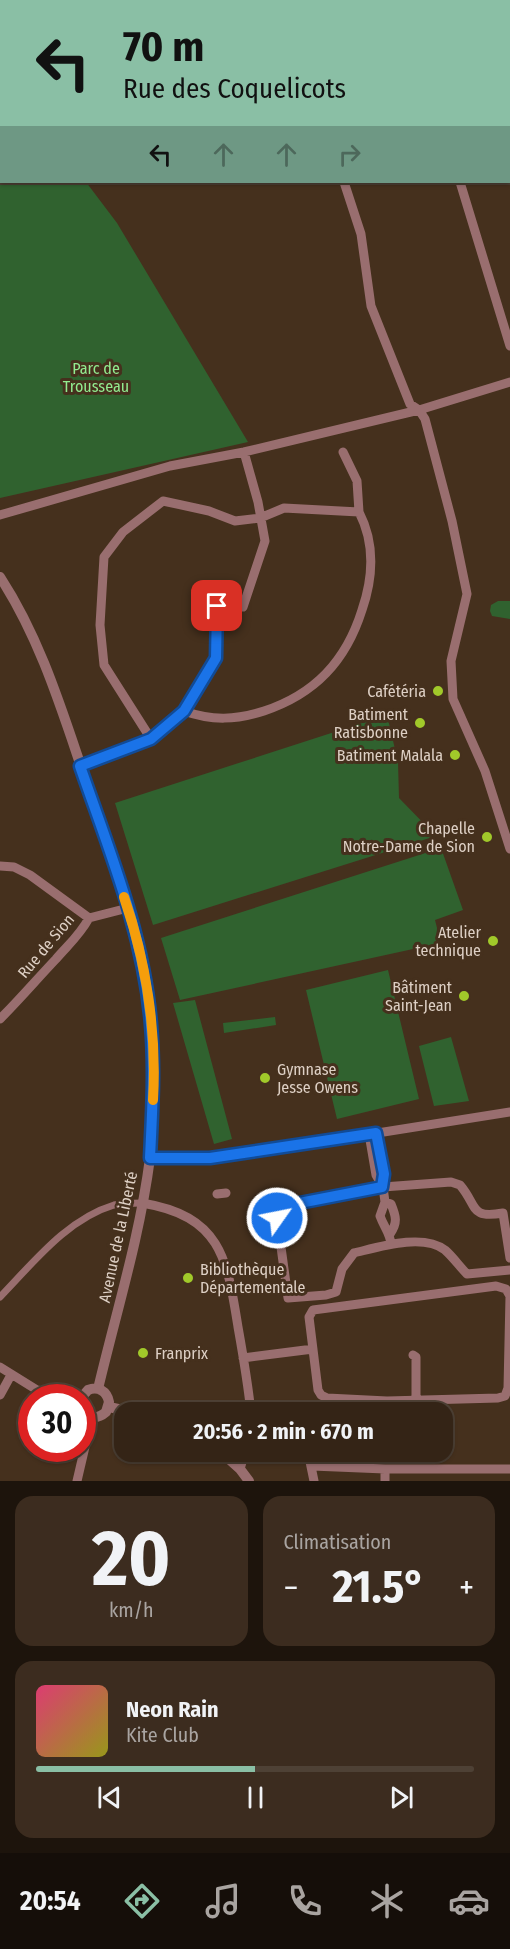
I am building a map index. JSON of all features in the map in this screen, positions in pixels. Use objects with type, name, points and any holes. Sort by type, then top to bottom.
[{"type":"street","points":[[344,183],[361,234],[371,306],[376,323],[410,404],[419,410],[425,419],[452,521],[467,594],[451,661],[453,699],[485,771],[510,849]]},
{"type":"street","points":[[460,183],[510,346]]},
{"type":"street","points":[[0,522],[4,514],[170,466],[244,452],[419,410],[510,382]]},
{"type":"street","points":[[80,766],[151,739],[184,711],[216,658],[217,606],[243,607],[265,542],[258,502],[244,452]]},
{"type":"street","points":[[184,711],[213,719],[229,719],[254,715],[281,705],[300,696],[331,669],[351,640],[369,585],[371,559],[369,540],[359,512],[357,481],[343,452]]},
{"type":"street","points":[[151,739],[104,665],[100,626],[104,557],[123,532],[163,501],[209,511],[235,521],[260,518],[284,508],[359,512]]},
{"type":"street","name":"Avenue de la Liberté","points":[[0,577],[40,651],[128,908],[144,970],[151,1026],[154,1087],[150,1158],[123,1289],[98,1389]]},
{"type":"street","points":[[0,866],[14,867],[30,875],[89,918],[128,908]]},
{"type":"street","name":"Rue de Sion","points":[[0,1019],[76,938],[89,918]]},
{"type":"street","points":[[150,1158],[210,1158],[245,1154],[508,1116]]},
{"type":"street","points":[[373,1134],[384,1174],[382,1187],[385,1202],[380,1216],[391,1239]]},
{"type":"street","points":[[245,1154],[247,1164]]},
{"type":"street","points":[[510,1258],[503,1214],[488,1216],[476,1211],[460,1185],[451,1182],[382,1187],[303,1208],[284,1206],[277,1218],[288,1298],[336,1292],[342,1269],[354,1253],[391,1239],[423,1242],[444,1249],[467,1275],[510,1270]]},
{"type":"street","points":[[385,1202],[391,1204],[396,1215],[396,1227],[391,1239]]},
{"type":"street","points":[[0,1297],[62,1234],[99,1210],[117,1204],[142,1203],[174,1211],[192,1220],[208,1233],[220,1250],[230,1278],[249,1402]]},
{"type":"street","points":[[281,1247],[292,1245]]},
{"type":"street","points":[[496,1286],[506,1289],[510,1296],[508,1388],[505,1396],[498,1398],[387,1401],[327,1398],[318,1390],[313,1349],[309,1317],[314,1310],[496,1286]]},
{"type":"street","points":[[243,1358],[313,1349]]},
{"type":"street","points":[[413,1355],[416,1357],[416,1399]]},
{"type":"street","points":[[0,1367],[27,1384]]},
{"type":"street","points":[[0,1395],[11,1375]]},
{"type":"street","points":[[96,1417],[102,1416],[109,1407],[108,1397],[98,1389]]},
{"type":"street","points":[[109,1407],[114,1408]]},
{"type":"street","points":[[77,1481],[82,1462]]},
{"type":"street","points":[[232,1462],[249,1481]]},
{"type":"street","points":[[240,1469],[242,1462]]},
{"type":"street","points":[[311,1462],[314,1481]]},
{"type":"street","points":[[312,1466],[385,1469],[510,1469]]},
{"type":"street","points":[[385,1469],[385,1481]]},
{"type":"street","points":[[452,1470],[452,1481]]},
{"type":"green space","name":"Parc de Trousseau","points":[[0,183],[87,183],[117,223],[248,442],[0,498]]},
{"type":"green space","points":[[498,601],[510,601],[510,619],[492,616],[491,605]]},
{"type":"green space","points":[[387,715],[398,762],[399,798],[436,836],[153,925],[115,803]]},
{"type":"green space","points":[[441,848],[463,910],[435,920],[436,944],[180,1000],[161,938]]},
{"type":"green space","points":[[388,970],[419,1099],[337,1119],[306,990]]},
{"type":"green space","points":[[195,1000],[232,1139],[214,1144],[173,1003]]},
{"type":"green space","points":[[275,1017],[276,1025],[224,1033],[223,1023]]},
{"type":"green space","points":[[451,1037],[469,1101],[434,1106],[419,1046]]},
{"type":"slow traffic","points":[[124,897],[144,970],[151,1026],[153,1100]]},
{"type":"place","name":"Cafétéria","points":[[438,691]]},
{"type":"place","name":"Batiment Ratisbonne","points":[[420,723]]},
{"type":"place","name":"Batiment Malala","points":[[455,755]]},
{"type":"place","name":"Chapelle Notre-Dame de Sion","points":[[487,837]]},
{"type":"place","name":"Atelier technique","points":[[493,941]]},
{"type":"place","name":"Bâtiment Saint-Jean","points":[[464,996]]},
{"type":"place","name":"Gymnase Jesse Owens","points":[[265,1078]]},
{"type":"place","name":"Bibliothèque Départementale","points":[[188,1278]]},
{"type":"place","name":"Franprix","points":[[143,1353]]},
{"type":"route","points":[[217,606],[216,658],[184,711],[151,739],[80,766],[128,908],[144,970],[151,1026],[154,1087],[150,1158],[210,1158],[376,1133],[384,1174],[382,1187],[284,1206],[277,1218]]}]
